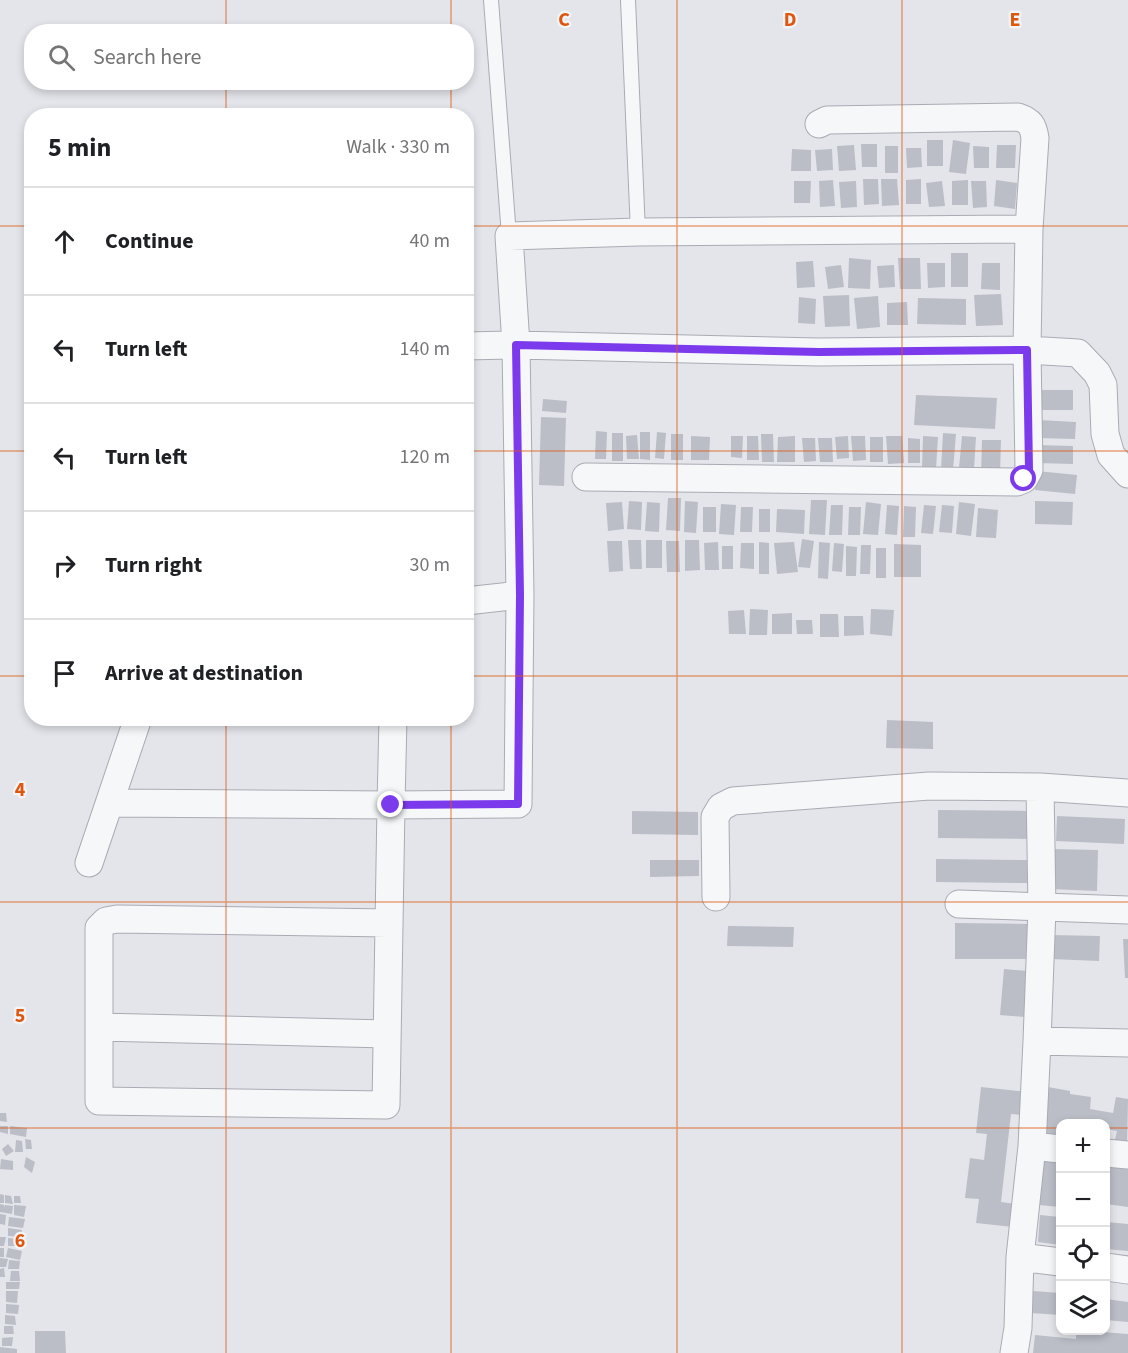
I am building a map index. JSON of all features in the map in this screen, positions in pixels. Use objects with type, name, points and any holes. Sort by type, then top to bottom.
[{"type":"street","points":[[586,477],[1017,482],[1024,479],[1029,470],[1035,351],[1029,229],[1034,128],[1029,121],[1018,117],[827,120],[819,124]]},
{"type":"street","points":[[110,803],[518,804],[520,595],[516,345],[509,236],[638,232],[1029,229]]},
{"type":"street","points":[[474,346],[819,352],[1035,351],[1078,353],[1097,373],[1103,385],[1105,434],[1111,455],[1128,474]]},
{"type":"street","points":[[474,600],[520,595]]},
{"type":"street","points":[[89,863],[135,726]]},
{"type":"street","points":[[389,922],[117,919],[106,921],[99,928],[99,1101],[386,1105],[393,726]]},
{"type":"street","points":[[716,897],[715,817],[721,807],[733,801],[929,786],[1040,787],[1128,793]]},
{"type":"street","points":[[1014,1353],[1018,1328],[1020,1257],[1032,1146],[1037,1041],[1042,908],[1040,787]]},
{"type":"street","points":[[959,904],[1128,910]]},
{"type":"street","points":[[99,1027],[387,1034]]},
{"type":"street","points":[[1037,1041],[1128,1043]]},
{"type":"street","points":[[1032,1146],[1056,1149]]},
{"type":"street","points":[[1110,1153],[1128,1155]]},
{"type":"street","points":[[1020,1257],[1056,1262]]},
{"type":"street","points":[[1110,1268],[1128,1270]]},
{"type":"lane","points":[[491,0],[509,236]]},
{"type":"lane","points":[[628,0],[638,232]]},
{"type":"building","points":[[927,140],[943,140],[943,166],[927,166]]},
{"type":"building","points":[[953,140],[970,143],[966,174],[949,172]]},
{"type":"building","points":[[861,144],[877,144],[877,167],[862,167]]},
{"type":"building","points":[[854,145],[856,170],[839,171],[837,146]]},
{"type":"building","points":[[997,145],[1016,145],[1015,168],[996,168]]},
{"type":"building","points":[[885,146],[898,146],[898,173],[885,173]]},
{"type":"building","points":[[973,146],[989,147],[989,168],[974,168]]},
{"type":"building","points":[[906,148],[921,148],[922,167],[907,168]]},
{"type":"building","points":[[792,149],[811,150],[811,171],[791,171]]},
{"type":"building","points":[[832,149],[833,170],[817,171],[815,150]]},
{"type":"building","points":[[863,179],[878,179],[879,204],[864,205]]},
{"type":"building","points":[[881,179],[897,179],[899,205],[882,206]]},
{"type":"building","points":[[921,179],[921,204],[906,204],[906,180]]},
{"type":"building","points":[[833,180],[835,206],[820,207],[819,181]]},
{"type":"building","points":[[968,180],[968,205],[952,205],[952,181]]},
{"type":"building","points":[[996,180],[1017,183],[1015,209],[994,206]]},
{"type":"building","points":[[794,181],[811,181],[810,203],[794,203]]},
{"type":"building","points":[[856,181],[857,207],[841,208],[839,182]]},
{"type":"building","points":[[942,181],[945,206],[929,207],[926,183]]},
{"type":"building","points":[[971,181],[986,181],[987,207],[973,208]]},
{"type":"building","points":[[951,253],[968,253],[968,287],[951,287]]},
{"type":"building","points":[[849,258],[871,260],[870,289],[848,288]]},
{"type":"building","points":[[898,258],[920,258],[921,289],[900,289]]},
{"type":"building","points":[[813,261],[815,287],[797,288],[796,262]]},
{"type":"building","points":[[927,263],[945,263],[945,287],[928,288]]},
{"type":"building","points":[[982,263],[1000,263],[1000,290],[981,289]]},
{"type":"building","points":[[841,265],[844,287],[828,289],[825,267]]},
{"type":"building","points":[[894,265],[895,287],[879,288],[877,266]]},
{"type":"building","points":[[1001,294],[1003,325],[976,326],[974,295]]},
{"type":"building","points":[[849,295],[850,326],[825,327],[823,296]]},
{"type":"building","points":[[878,296],[880,327],[857,329],[854,298]]},
{"type":"building","points":[[799,297],[816,299],[815,324],[798,323]]},
{"type":"building","points":[[918,298],[966,299],[966,325],[917,324]]},
{"type":"building","points":[[907,302],[908,325],[887,325],[887,303]]},
{"type":"building","points":[[1038,390],[1073,390],[1073,410],[1038,410]]},
{"type":"building","points":[[916,395],[997,398],[995,429],[914,425]]},
{"type":"building","points":[[543,399],[567,401],[566,413],[542,411]]},
{"type":"building","points":[[541,417],[566,418],[564,486],[539,485]]},
{"type":"building","points":[[1038,420],[1076,422],[1075,439],[1037,438]]},
{"type":"building","points":[[596,431],[607,432],[606,459],[595,459]]},
{"type":"building","points":[[640,432],[650,432],[650,460],[640,459]]},
{"type":"building","points":[[657,432],[666,433],[664,459],[655,458]]},
{"type":"building","points":[[612,433],[623,433],[623,461],[612,461]]},
{"type":"building","points":[[943,433],[956,434],[953,470],[941,469]]},
{"type":"building","points":[[671,434],[683,434],[683,460],[671,460]]},
{"type":"building","points":[[761,434],[773,434],[774,462],[762,462]]},
{"type":"building","points":[[637,435],[639,459],[627,459],[626,436]]},
{"type":"building","points":[[691,436],[710,437],[709,460],[691,460]]},
{"type":"building","points":[[731,436],[743,436],[742,458],[731,457]]},
{"type":"building","points":[[747,436],[758,436],[759,460],[747,460]]},
{"type":"building","points":[[795,436],[795,462],[777,462],[778,437]]},
{"type":"building","points":[[848,436],[849,458],[837,459],[835,437]]},
{"type":"building","points":[[851,436],[865,436],[866,460],[853,461]]},
{"type":"building","points":[[886,436],[902,436],[904,463],[888,464]]},
{"type":"building","points":[[923,436],[938,437],[936,469],[922,468]]},
{"type":"building","points":[[962,436],[976,437],[974,469],[959,468]]},
{"type":"building","points":[[870,437],[883,437],[883,462],[870,462]]},
{"type":"building","points":[[802,438],[815,438],[816,461],[804,462]]},
{"type":"building","points":[[818,438],[832,438],[833,462],[820,462]]},
{"type":"building","points":[[908,438],[920,439],[920,463],[908,463]]},
{"type":"building","points":[[982,440],[1001,440],[1000,474],[981,474]]},
{"type":"building","points":[[1036,445],[1073,446],[1073,464],[1036,463]]},
{"type":"building","points":[[1037,471],[1077,475],[1075,494],[1035,490]]},
{"type":"building","points":[[668,498],[681,498],[680,531],[666,530]]},
{"type":"building","points":[[811,500],[827,500],[825,535],[809,534]]},
{"type":"building","points":[[629,501],[642,502],[641,530],[627,529]]},
{"type":"building","points":[[685,501],[698,502],[696,533],[684,532]]},
{"type":"building","points":[[1035,501],[1073,502],[1072,525],[1035,524]]},
{"type":"building","points":[[622,502],[624,529],[608,531],[606,503]]},
{"type":"building","points":[[647,502],[660,503],[659,532],[645,531]]},
{"type":"building","points":[[866,502],[881,504],[878,535],[863,534]]},
{"type":"building","points":[[959,502],[975,504],[971,536],[956,534]]},
{"type":"building","points":[[721,504],[736,505],[734,535],[719,534]]},
{"type":"building","points":[[831,505],[843,505],[842,535],[829,535]]},
{"type":"building","points":[[887,505],[899,506],[897,535],[885,534]]},
{"type":"building","points":[[924,505],[936,506],[933,534],[921,533]]},
{"type":"building","points":[[942,505],[954,506],[952,533],[939,532]]},
{"type":"building","points":[[904,506],[916,507],[915,537],[903,537]]},
{"type":"building","points":[[703,507],[716,507],[716,532],[703,532]]},
{"type":"building","points":[[741,507],[753,507],[752,532],[740,532]]},
{"type":"building","points":[[849,507],[861,507],[860,535],[848,535]]},
{"type":"building","points":[[978,508],[998,510],[996,538],[976,537]]},
{"type":"building","points":[[759,509],[770,509],[770,532],[759,532]]},
{"type":"building","points":[[777,509],[805,510],[804,534],[776,532]]},
{"type":"building","points":[[802,539],[814,541],[810,568],[798,567]]},
{"type":"building","points":[[628,540],[641,540],[642,569],[630,569]]},
{"type":"building","points":[[646,540],[662,540],[662,568],[646,568]]},
{"type":"building","points":[[685,540],[699,540],[700,570],[685,571]]},
{"type":"building","points":[[607,541],[622,541],[623,571],[609,572]]},
{"type":"building","points":[[666,541],[679,541],[680,572],[667,572]]},
{"type":"building","points":[[718,542],[719,570],[705,570],[704,543]]},
{"type":"building","points":[[759,542],[769,543],[769,574],[759,574]]},
{"type":"building","points":[[794,542],[798,572],[777,574],[774,543]]},
{"type":"building","points":[[819,542],[830,543],[828,579],[818,578]]},
{"type":"building","points":[[741,543],[754,543],[754,569],[740,568]]},
{"type":"building","points":[[834,543],[844,544],[842,572],[832,571]]},
{"type":"building","points":[[894,544],[921,545],[921,577],[894,577]]},
{"type":"building","points":[[861,545],[871,545],[870,574],[860,574]]},
{"type":"building","points":[[722,546],[733,546],[733,569],[722,569]]},
{"type":"building","points":[[846,546],[857,547],[856,576],[846,576]]},
{"type":"building","points":[[876,548],[886,548],[886,578],[876,578]]},
{"type":"building","points":[[750,609],[768,610],[767,635],[749,635]]},
{"type":"building","points":[[871,609],[894,610],[892,636],[870,634]]},
{"type":"building","points":[[744,610],[746,634],[729,634],[728,611]]},
{"type":"building","points":[[792,613],[792,634],[772,634],[772,614]]},
{"type":"building","points":[[820,614],[838,614],[839,637],[820,637]]},
{"type":"building","points":[[844,616],[863,616],[864,635],[844,636]]},
{"type":"building","points":[[796,620],[812,620],[813,634],[797,634]]},
{"type":"building","points":[[887,720],[933,722],[933,749],[886,748]]},
{"type":"building","points":[[938,810],[1030,811],[1030,839],[938,838]]},
{"type":"building","points":[[632,811],[698,812],[698,835],[632,834]]},
{"type":"building","points":[[1057,816],[1125,819],[1124,844],[1056,841]]},
{"type":"building","points":[[1051,849],[1098,850],[1097,891],[1051,889]]},
{"type":"building","points":[[936,859],[1027,860],[1027,883],[936,882]]},
{"type":"building","points":[[650,860],[699,860],[699,876],[650,877]]},
{"type":"building","points":[[955,923],[1029,924],[1029,959],[955,959]]},
{"type":"building","points":[[728,926],[794,927],[793,947],[727,946]]},
{"type":"building","points":[[1051,935],[1100,936],[1099,961],[1051,959]]},
{"type":"building","points":[[1123,939],[1128,939],[1128,978],[1125,978]]},
{"type":"building","points":[[1004,969],[1028,971],[1025,1017],[1000,1015]]},
{"type":"building","points":[[981,1087],[1027,1092],[1024,1115],[1011,1114],[1001,1202],[1016,1204],[1013,1227],[976,1223],[979,1199],[965,1198],[970,1158],[984,1160],[987,1134],[976,1133]]},
{"type":"building","points":[[1048,1087],[1070,1091],[1070,1094],[1091,1097],[1090,1109],[1113,1113],[1116,1097],[1128,1099],[1127,1147],[1114,1145],[1117,1131],[1110,1130],[1110,1119],[1056,1119],[1056,1140],[1040,1137]]},
{"type":"building","points":[[0,1113],[6,1113],[7,1122],[0,1121]]},
{"type":"building","points":[[0,1126],[8,1126],[8,1134],[0,1132]]},
{"type":"building","points":[[10,1126],[27,1128],[26,1137],[10,1134]]},
{"type":"building","points":[[25,1139],[31,1140],[32,1149],[26,1149]]},
{"type":"building","points":[[16,1140],[22,1141],[23,1152],[15,1152]]},
{"type":"building","points":[[8,1144],[14,1151],[6,1156],[2,1149]]},
{"type":"building","points":[[26,1157],[35,1162],[32,1173],[24,1167]]},
{"type":"building","points":[[1,1159],[13,1161],[13,1170],[0,1169]]},
{"type":"building","points":[[1043,1160],[1056,1162],[1056,1207],[1039,1205]]},
{"type":"building","points":[[1110,1167],[1128,1169],[1128,1207],[1110,1205]]},
{"type":"building","points":[[0,1194],[4,1195],[4,1203],[0,1203]]},
{"type":"building","points":[[5,1195],[11,1196],[13,1204],[5,1203]]},
{"type":"building","points":[[14,1196],[20,1196],[21,1203],[14,1203]]},
{"type":"building","points":[[0,1204],[4,1207],[5,1205],[13,1206],[12,1214],[0,1212]]},
{"type":"building","points":[[14,1205],[26,1206],[24,1217],[14,1215]]},
{"type":"building","points":[[0,1214],[6,1215],[5,1225],[0,1224]]},
{"type":"building","points":[[1040,1215],[1056,1217],[1056,1244],[1038,1242]]},
{"type":"building","points":[[9,1217],[25,1219],[23,1228],[8,1226]]},
{"type":"building","points":[[1110,1222],[1128,1224],[1128,1251],[1110,1249]]},
{"type":"building","points":[[8,1228],[22,1230],[21,1237],[8,1236]]},
{"type":"building","points":[[0,1237],[6,1237],[4,1246],[0,1246]]},
{"type":"building","points":[[8,1238],[22,1239],[20,1246],[8,1246]]},
{"type":"building","points":[[0,1248],[4,1248],[4,1257],[0,1257]]},
{"type":"building","points":[[8,1248],[22,1251],[20,1260],[6,1257]]},
{"type":"building","points":[[0,1258],[8,1259],[6,1267],[0,1267]]},
{"type":"building","points":[[9,1260],[20,1261],[19,1269],[8,1269]]},
{"type":"building","points":[[4,1268],[5,1277],[0,1277],[0,1269]]},
{"type":"building","points":[[11,1271],[19,1271],[20,1281],[10,1281]]},
{"type":"building","points":[[6,1282],[20,1282],[19,1289],[6,1289]]},
{"type":"building","points":[[6,1291],[18,1291],[17,1303],[6,1302]]},
{"type":"building","points":[[1033,1291],[1056,1293],[1056,1315],[1031,1313]]},
{"type":"building","points":[[1110,1300],[1128,1302],[1128,1322],[1110,1320]]},
{"type":"building","points":[[6,1304],[19,1305],[18,1314],[6,1313]]},
{"type":"building","points":[[5,1315],[15,1316],[16,1325],[5,1324]]},
{"type":"building","points":[[4,1326],[13,1326],[14,1334],[4,1334]]},
{"type":"building","points":[[35,1331],[65,1331],[66,1353],[35,1353]]},
{"type":"building","points":[[1128,1334],[1128,1353],[1033,1353],[1035,1335],[1076,1339],[1076,1335]]},
{"type":"building","points":[[13,1337],[12,1346],[2,1346],[2,1338]]},
{"type":"building","points":[[0,1347],[17,1349],[17,1353],[0,1353]]},
{"type":"route","points":[[391,805],[518,804],[520,595],[516,345],[819,352],[1027,350],[1029,470],[1024,479]]}]
